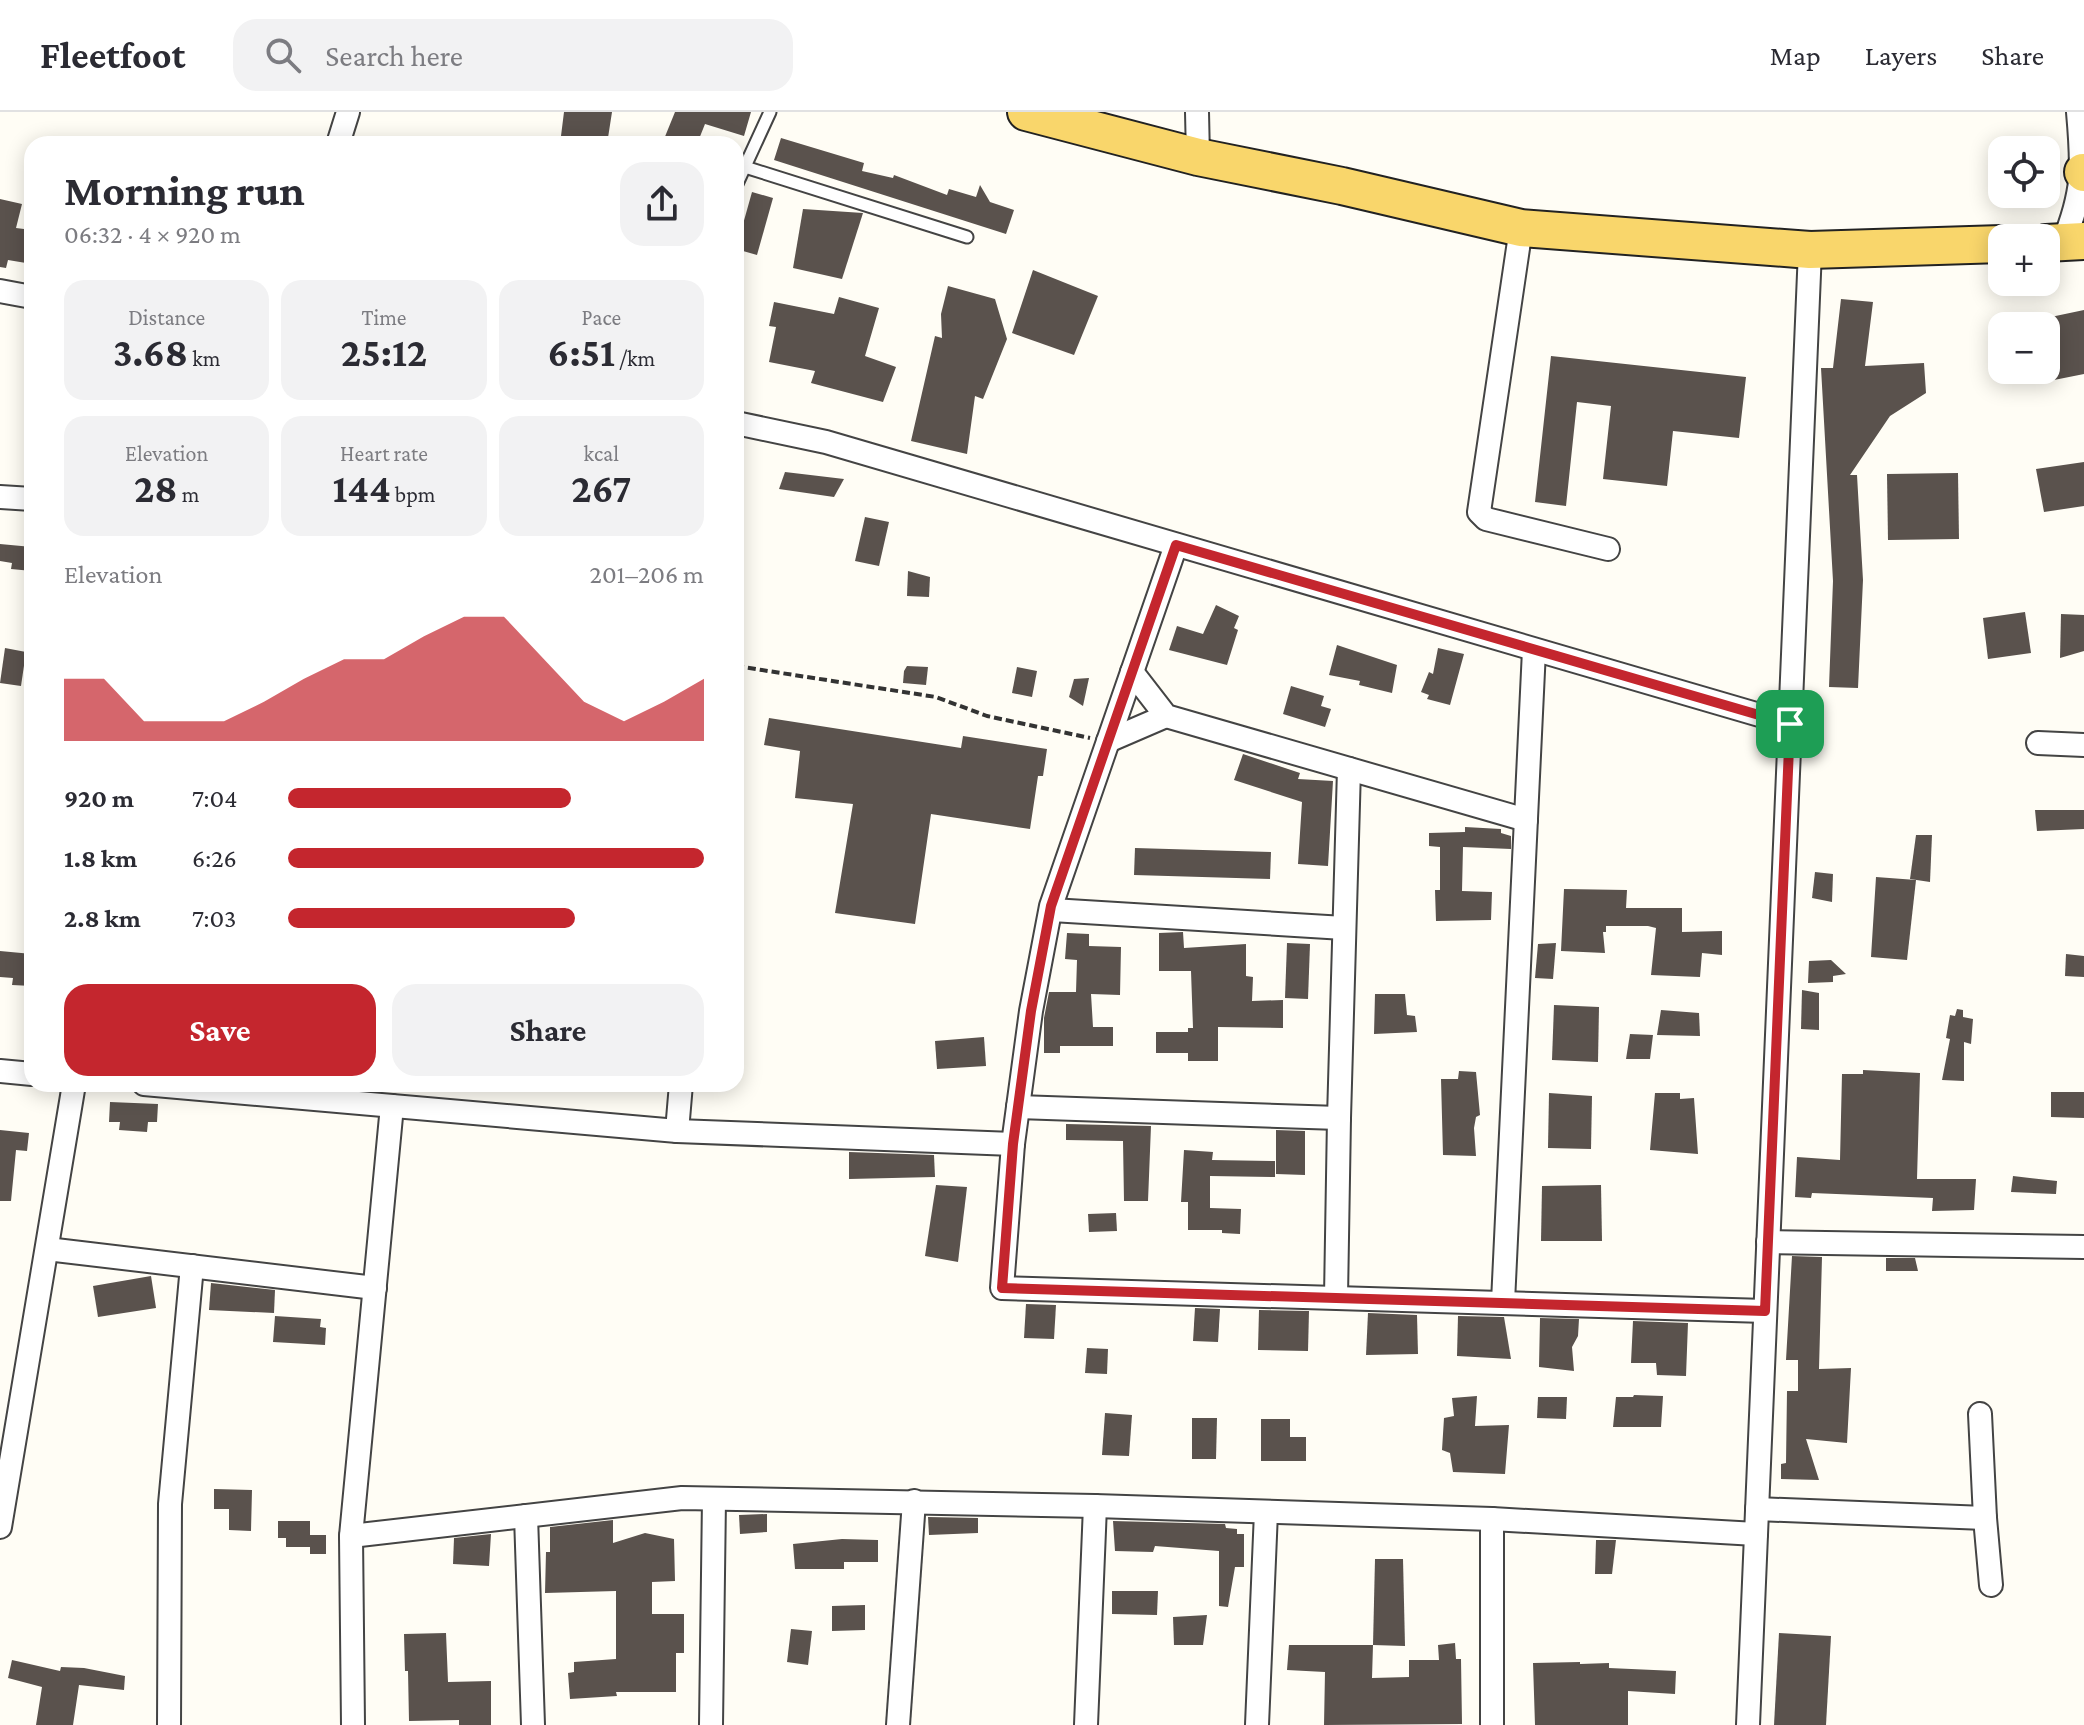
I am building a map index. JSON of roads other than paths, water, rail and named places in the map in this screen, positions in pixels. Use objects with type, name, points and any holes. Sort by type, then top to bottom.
[{"type":"main road","points":[[1026,112],[1198,157],[1342,186],[1521,228],[1810,250],[1988,244]]},
{"type":"street","points":[[340,136],[348,112]]},
{"type":"street","points":[[1197,112],[1198,157]]},
{"type":"street","points":[[2064,242],[2083,195],[2078,112]]},
{"type":"street","points":[[1521,228],[1479,512],[1486,519],[1608,549]]},
{"type":"street","points":[[1748,1725],[1810,250]]},
{"type":"street","points":[[0,291],[24,296]]},
{"type":"street","points":[[744,430],[826,442],[1790,724]]},
{"type":"street","points":[[0,497],[24,498]]},
{"type":"street","points":[[1176,545],[1051,906],[1031,1011],[1013,1144],[1002,1288],[1765,1311]]},
{"type":"street","points":[[1503,1302],[1534,650]]},
{"type":"street","points":[[1132,672],[1166,716],[1526,820]]},
{"type":"street","points":[[1108,741],[1166,716]]},
{"type":"street","points":[[2038,743],[2084,745]]},
{"type":"street","points":[[1336,1297],[1349,769]]},
{"type":"street","points":[[1052,910],[1344,928]]},
{"type":"street","points":[[0,1071],[24,1073]]},
{"type":"street","points":[[0,1527],[73,1092]]},
{"type":"street","points":[[234,1092],[677,1131],[1013,1144]]},
{"type":"street","points":[[677,1131],[680,1092]]},
{"type":"street","points":[[353,1725],[351,1536],[392,1106]]},
{"type":"street","points":[[1018,1107],[1339,1118]]},
{"type":"street","points":[[1768,1242],[2084,1247]]},
{"type":"street","points":[[47,1249],[375,1288]]},
{"type":"street","points":[[169,1725],[170,1504],[192,1266]]},
{"type":"street","points":[[1980,1414],[1991,1585]]},
{"type":"street","points":[[351,1536],[682,1498],[914,1501],[1492,1519],[1756,1534]]},
{"type":"street","points":[[711,1725],[714,1499]]},
{"type":"street","points":[[898,1725],[914,1501]]},
{"type":"street","points":[[1086,1725],[1095,1506]]},
{"type":"street","points":[[1757,1509],[1985,1518]]},
{"type":"street","points":[[1257,1725],[1266,1512]]},
{"type":"street","points":[[526,1516],[533,1725]]},
{"type":"street","points":[[1492,1519],[1492,1725]]},
{"type":"lane","points":[[770,112],[745,167],[967,237]]}]
